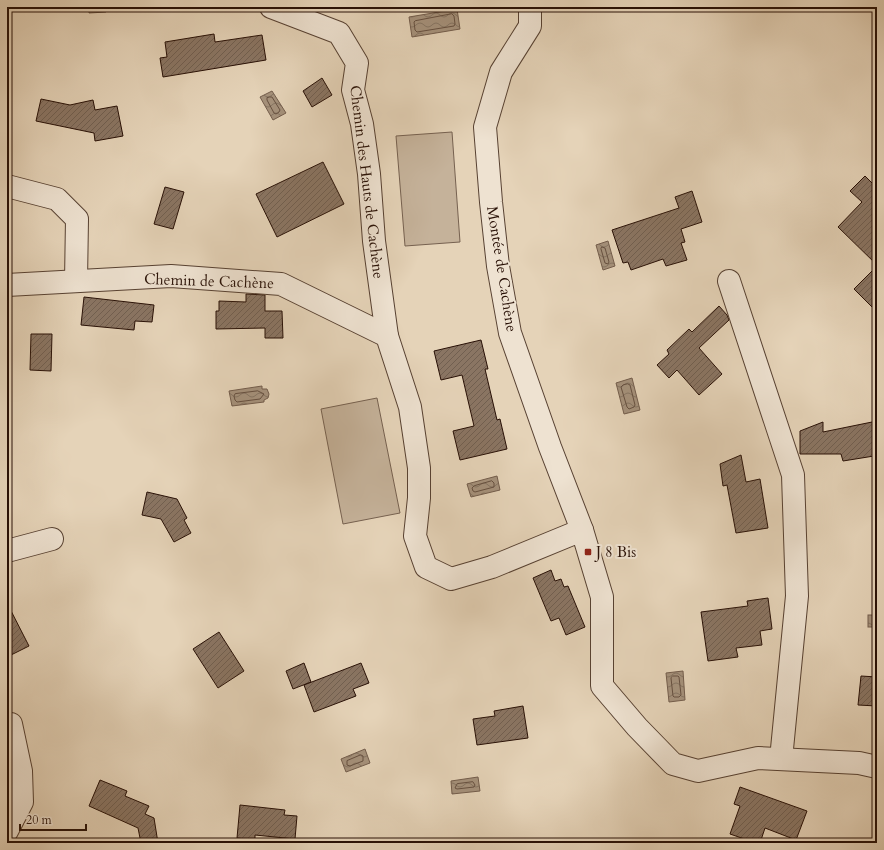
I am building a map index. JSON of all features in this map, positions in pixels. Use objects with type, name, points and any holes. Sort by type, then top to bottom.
[{"type":"street","name":"Chemin des Hauts de Cachène","points":[[271,7],[339,33],[357,63],[353,90],[362,124],[370,174],[374,241],[387,336]]},
{"type":"street","name":"Montée de Cachène","points":[[530,7],[530,26],[501,72],[485,127],[491,202],[498,266],[510,332],[550,447],[582,530]]},
{"type":"street","points":[[7,186],[57,199],[77,219],[76,282]]},
{"type":"street","name":"Chemin de Cachène","points":[[7,285],[171,276],[281,284],[387,336]]},
{"type":"street","points":[[728,281],[793,475],[797,596],[781,759]]},
{"type":"street","points":[[387,336],[410,407],[419,468],[419,498],[415,536],[426,567],[451,579],[492,567],[582,530],[602,597],[602,686],[627,716],[673,764],[698,771],[758,758],[859,763],[877,767]]},
{"type":"street","points":[[7,552],[52,539]]},
{"type":"street","points":[[7,831],[22,802],[21,771],[11,724]]},
{"type":"shaded area","points":[[452,132],[460,242],[405,246],[396,136]]},
{"type":"shaded area","points":[[377,398],[400,513],[343,524],[321,409]]},
{"type":"water","points":[[89,7],[106,7],[106,12],[89,13]]},
{"type":"water","points":[[457,9],[460,29],[412,37],[409,17]]},
{"type":"water","points":[[272,91],[286,113],[273,120],[260,97]]},
{"type":"water","points":[[608,241],[615,266],[603,270],[596,245]]},
{"type":"water","points":[[632,378],[640,410],[624,414],[616,383]]},
{"type":"water","points":[[262,386],[262,389],[267,389],[269,394],[268,398],[264,400],[264,402],[232,406],[229,391]]},
{"type":"water","points":[[497,476],[500,490],[471,497],[467,484]]},
{"type":"water","points":[[868,615],[877,615],[877,627],[868,627]]},
{"type":"water","points":[[683,671],[685,700],[669,702],[666,673]]},
{"type":"water","points":[[365,749],[370,763],[346,772],[341,759]]},
{"type":"water","points":[[478,777],[480,791],[452,794],[451,781]]},
{"type":"building","points":[[214,34],[215,42],[262,35],[266,60],[163,77],[160,58],[167,57],[165,42]]},
{"type":"building","points":[[322,78],[332,95],[312,107],[303,91]]},
{"type":"building","points":[[41,99],[70,105],[93,100],[95,110],[117,106],[123,136],[95,141],[94,133],[36,121]]},
{"type":"building","points":[[323,162],[344,204],[277,237],[256,194]]},
{"type":"building","points":[[865,176],[876,187],[877,186],[877,265],[838,227],[862,202],[850,191]]},
{"type":"building","points":[[165,187],[184,192],[173,229],[154,224]]},
{"type":"building","points":[[692,191],[702,222],[681,229],[685,242],[681,243],[687,260],[666,266],[663,259],[631,270],[628,262],[623,263],[612,230],[679,208],[675,197]]},
{"type":"building","points":[[877,266],[877,312],[854,289]]},
{"type":"building","points":[[246,294],[265,295],[265,311],[282,311],[283,338],[265,338],[265,328],[216,329],[216,311],[219,311],[219,301],[246,302]]},
{"type":"building","points":[[84,297],[154,305],[152,322],[135,321],[134,330],[81,325]]},
{"type":"building","points":[[719,306],[727,315],[729,320],[699,348],[722,374],[699,395],[677,370],[669,378],[657,365],[669,354],[667,350],[689,329],[692,332]]},
{"type":"building","points":[[31,334],[52,334],[51,371],[30,370]]},
{"type":"building","points":[[481,340],[488,369],[485,369],[497,420],[500,419],[507,449],[460,460],[453,431],[474,426],[462,375],[441,380],[434,351]]},
{"type":"building","points":[[877,421],[877,449],[873,450],[874,456],[843,461],[841,454],[800,454],[800,431],[823,422],[823,432]]},
{"type":"building","points":[[741,455],[746,482],[760,479],[768,528],[736,533],[727,485],[723,486],[720,464]]},
{"type":"building","points":[[147,492],[177,499],[187,518],[184,520],[191,533],[174,542],[161,519],[142,515]]},
{"type":"building","points":[[551,570],[555,581],[561,579],[564,587],[568,586],[585,627],[566,635],[559,618],[551,621],[533,578]]},
{"type":"building","points":[[768,598],[772,629],[760,631],[762,645],[736,648],[738,657],[708,661],[701,612],[748,606],[747,601]]},
{"type":"building","points":[[7,603],[29,646],[7,657]]},
{"type":"building","points":[[219,632],[244,671],[218,688],[193,649]]},
{"type":"building","points":[[304,663],[311,682],[293,689],[286,671]]},
{"type":"building","points":[[361,663],[369,683],[353,689],[356,696],[314,712],[304,685]]},
{"type":"building","points":[[861,676],[877,677],[877,706],[858,705]]},
{"type":"building","points":[[523,706],[528,738],[477,745],[473,719],[495,716],[494,711]]},
{"type":"building","points":[[100,780],[127,791],[125,796],[149,806],[145,814],[154,818],[158,843],[141,843],[138,828],[89,806]]},
{"type":"building","points":[[740,787],[807,811],[796,840],[765,828],[760,843],[730,834],[740,806],[734,804]]},
{"type":"building","points":[[240,805],[285,810],[284,815],[297,816],[295,839],[255,835],[255,840],[237,838]]},
{"type":"place","name":"J 8 Bis","points":[[588,552]]}]
